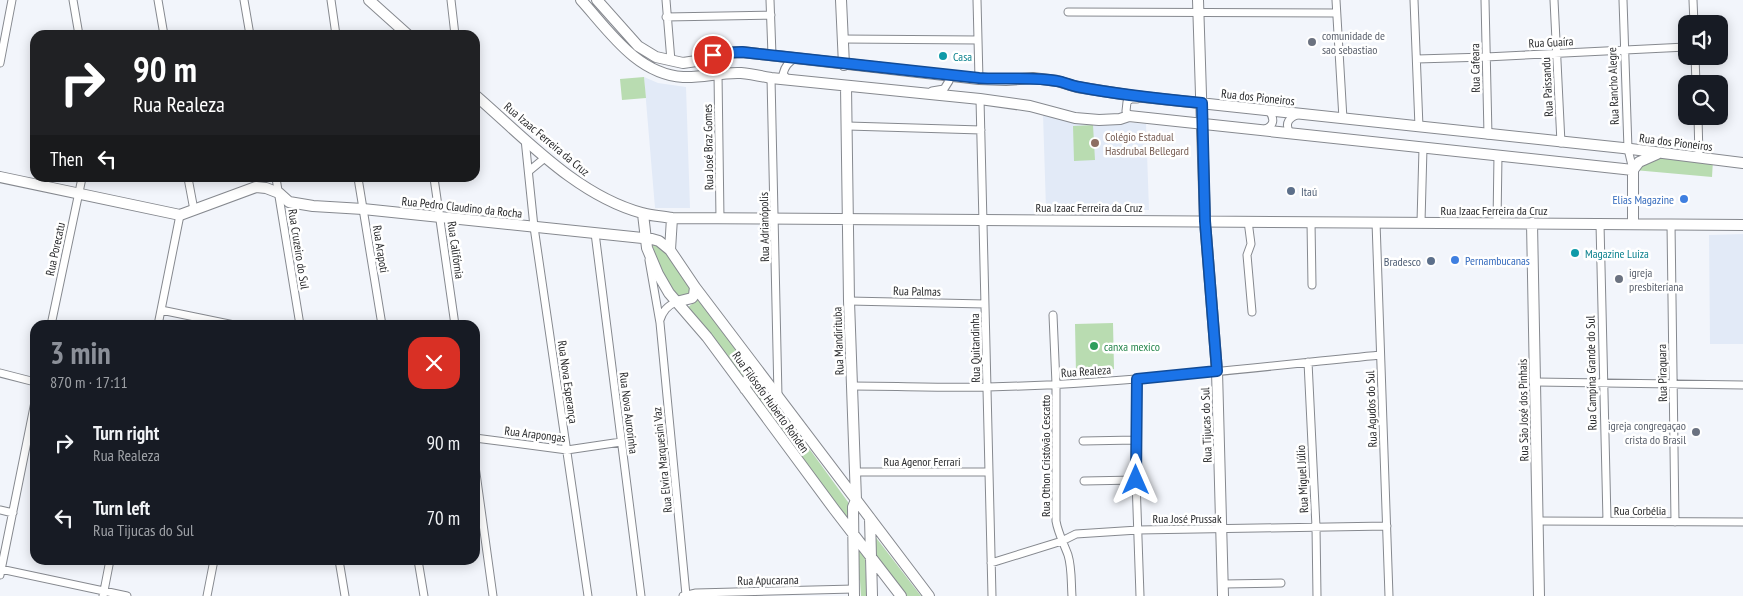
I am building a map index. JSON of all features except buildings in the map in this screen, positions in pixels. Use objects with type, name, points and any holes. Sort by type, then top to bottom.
[{"type":"street","points":[[0,64],[12,0]]},
{"type":"street","points":[[73,0],[77,30]]},
{"type":"street","points":[[158,0],[163,30]]},
{"type":"street","points":[[244,0],[249,30]]},
{"type":"street","points":[[331,0],[335,30]]},
{"type":"street","points":[[369,0],[402,30]]},
{"type":"street","points":[[451,0],[454,30]]},
{"type":"street","points":[[581,0],[632,56],[646,66],[662,73],[681,77],[740,73],[788,80],[980,99],[1030,106],[1075,118],[1099,120],[1120,119],[1129,116],[1633,170],[1639,162],[1658,153]]},
{"type":"street","points":[[598,0],[638,46],[656,57],[671,61],[666,0]]},
{"type":"street","points":[[770,0],[772,56]]},
{"type":"street","points":[[841,0],[844,64]]},
{"type":"street","points":[[977,0],[979,78]]},
{"type":"street","name":"Rua Tijucas do Sul","points":[[1198,0],[1205,221],[1217,371],[1223,596]]},
{"type":"street","points":[[1336,0],[1343,119]]},
{"type":"street","points":[[1414,0],[1419,127]]},
{"type":"street","name":"Rua Cafeara","points":[[1485,0],[1488,135]]},
{"type":"street","name":"Rua Paissandu","points":[[1554,0],[1561,142]]},
{"type":"street","name":"Rua Rancho Alegre","points":[[1623,0],[1628,149],[1633,170],[1633,224]]},
{"type":"street","points":[[1693,0],[1694,15]]},
{"type":"street","points":[[1068,12],[1336,13]]},
{"type":"street","points":[[666,16],[770,15]]},
{"type":"street","points":[[842,40],[978,40]]},
{"type":"street","name":"Rua Guaíra","points":[[1417,59],[1678,47]]},
{"type":"street","name":"Rua dos Pioneiros","points":[[671,61],[683,63],[703,60],[721,53],[742,52],[979,78],[1006,80],[1033,78],[1057,81],[1076,87],[1127,96],[1743,163]]},
{"type":"street","points":[[788,80],[783,74],[788,63],[795,58]]},
{"type":"street","name":"Rua José Braz Gomes","points":[[718,74],[720,218]]},
{"type":"street","points":[[909,92],[944,89],[949,81],[949,75]]},
{"type":"street","name":"Rua Adrianópolis","points":[[771,78],[776,218],[778,396]]},
{"type":"street","name":"Rua Mandirituba","points":[[846,86],[849,301],[856,500],[853,508],[854,593]]},
{"type":"street","name":"Rua Izaac Ferreira da Cruz","points":[[480,99],[569,176],[601,196],[643,214],[672,218],[1743,225]]},
{"type":"street","name":"Rua Quitandinha","points":[[980,99],[992,596]]},
{"type":"street","points":[[1129,116],[1125,106],[1131,99],[1160,99]]},
{"type":"street","points":[[1259,130],[1271,127],[1274,121],[1269,111]]},
{"type":"street","points":[[1290,133],[1287,129],[1287,123],[1290,119],[1300,114]]},
{"type":"street","points":[[1698,125],[1699,158]]},
{"type":"street","points":[[848,126],[981,130]]},
{"type":"street","name":"Rua Nova Esperança","points":[[525,139],[534,227],[588,596]]},
{"type":"street","points":[[1422,222],[1423,148]]},
{"type":"street","points":[[1497,223],[1498,156]]},
{"type":"street","points":[[529,171],[546,157]]},
{"type":"street","points":[[0,177],[180,215],[159,320]]},
{"type":"street","name":"Rua Porecatu","points":[[52,320],[81,182]]},
{"type":"street","points":[[189,182],[194,210]]},
{"type":"street","name":"Rua Cruzeiro do Sul","points":[[277,182],[299,320]]},
{"type":"street","name":"Rua Arapoti","points":[[359,182],[381,320]]},
{"type":"street","name":"Rua Califórnia","points":[[435,182],[455,320]]},
{"type":"street","name":"Rua Pedro Claudino da Rocha","points":[[180,215],[256,187],[266,188],[278,193],[289,202],[313,206],[363,209],[595,233],[646,243],[659,241],[670,250]]},
{"type":"street","name":"Rua Filósofo Huberto Rohden","points":[[643,214],[646,243],[660,277],[676,302],[707,336],[901,596]]},
{"type":"street","points":[[670,250],[672,218]]},
{"type":"street","points":[[1248,221],[1252,244],[1247,255],[1252,312]]},
{"type":"street","points":[[1311,222],[1312,285]]},
{"type":"street","name":"Rua Agudos do Sul","points":[[1376,222],[1388,596]]},
{"type":"street","name":"Rua São José dos Pinhais","points":[[1532,223],[1538,596]]},
{"type":"street","name":"Rua Campina Grande do Sul","points":[[1600,224],[1607,522]]},
{"type":"street","name":"Rua Piraquara","points":[[1671,224],[1675,522]]},
{"type":"street","name":"Rua Nova Aurorinha","points":[[595,233],[642,596]]},
{"type":"street","name":"Rua Elvira Marquesini Vaz","points":[[646,243],[660,323],[684,596]]},
{"type":"street","name":"Rua Filósofo Huberto Rohden","points":[[670,250],[695,287],[929,596]]},
{"type":"street","points":[[660,323],[665,309],[676,302],[692,298],[695,287]]},
{"type":"street","name":"Rua Palmas","points":[[849,301],[985,304]]},
{"type":"street","points":[[161,310],[210,320]]},
{"type":"street","name":"Rua Othon Cristóvão Cescatto","points":[[1053,314],[1056,384],[1056,521],[1068,555],[1072,596]]},
{"type":"street","name":"Rua Realeza","points":[[852,386],[987,387],[1056,384],[1137,379],[1380,355]]},
{"type":"street","name":"Rua Miguel Júlio","points":[[1308,362],[1316,527],[1317,596]]},
{"type":"street","points":[[0,373],[30,381]]},
{"type":"street","points":[[745,388],[746,382],[750,377],[756,375],[773,379],[778,375]]},
{"type":"street","points":[[1137,379],[1136,480],[1140,596]]},
{"type":"street","points":[[1536,382],[1743,385]]},
{"type":"street","points":[[30,427],[0,572],[103,594],[127,596]]},
{"type":"street","name":"Rua Arapongas","points":[[480,439],[567,450],[622,442]]},
{"type":"street","points":[[1083,441],[1136,440]]},
{"type":"street","name":"Rua Agenor Ferrari","points":[[855,475],[989,472]]},
{"type":"street","points":[[842,483],[850,484],[855,475]]},
{"type":"street","points":[[1084,481],[1136,480]]},
{"type":"street","points":[[480,504],[492,596]]},
{"type":"street","points":[[0,510],[13,513]]},
{"type":"street","points":[[870,518],[872,596]]},
{"type":"street","name":"Rua Corbélia","points":[[1537,521],[1743,522]]},
{"type":"street","name":"Rua José Prussak","points":[[991,563],[1062,541],[1076,534],[1138,530],[1387,526]]},
{"type":"street","points":[[103,594],[109,565]]},
{"type":"street","points":[[207,596],[213,565]]},
{"type":"street","points":[[340,565],[345,596]]},
{"type":"street","points":[[419,565],[424,596]]},
{"type":"street","points":[[872,583],[873,578],[877,575],[885,576]]},
{"type":"street","points":[[1223,584],[1282,583]]},
{"type":"street","name":"Rua Apucarana","points":[[684,596],[854,593]]},
{"type":"shaded area","points":[[644,77],[658,83],[686,87],[690,208],[655,208]]},
{"type":"shaded area","name":"Colégio Estadual Hasdrubal Bellegard","points":[[1043,114],[1146,124],[1149,210],[1046,209]]},
{"type":"shaded area","points":[[1743,234],[1743,344],[1710,344],[1709,235]]},
{"type":"green space","points":[[644,77],[646,98],[622,100],[620,79]]},
{"type":"green space","points":[[1093,125],[1095,160],[1074,161],[1073,126]]},
{"type":"green space","points":[[1659,153],[1713,160],[1712,177],[1634,170]]},
{"type":"green space","points":[[659,242],[690,286],[689,294],[677,297],[669,284],[659,264],[652,243]]},
{"type":"green space","points":[[698,299],[753,372],[743,377],[686,309]]},
{"type":"green space","name":"canxa mexico","points":[[1113,323],[1114,369],[1076,373],[1075,324]]},
{"type":"green space","points":[[749,381],[754,381],[770,403],[776,403],[848,502],[848,520],[748,385]]},
{"type":"green space","points":[[874,535],[921,596],[907,596],[872,552]]},
{"type":"green space","points":[[857,547],[865,558],[867,596],[861,596],[858,578]]},
{"type":"place","name":"comunidade de sao sebastiao","points":[[1312,42]]},
{"type":"place","name":"Casa","points":[[943,56]]},
{"type":"place","name":"Colégio Estadual Hasdrubal Bellegard","points":[[1095,143]]},
{"type":"place","name":"Itaú","points":[[1291,191]]},
{"type":"place","name":"Elias Magazine","points":[[1684,199]]},
{"type":"place","name":"Magazine Luiza","points":[[1575,253]]},
{"type":"place","name":"Pernambucanas","points":[[1455,260]]},
{"type":"place","name":"Bradesco","points":[[1431,261]]},
{"type":"place","name":"igreja presbiteriana","points":[[1619,279]]},
{"type":"place","name":"canxa mexico","points":[[1094,346]]},
{"type":"place","name":"igreja congregaçao crista do Brasil","points":[[1696,432]]},
{"type":"route","points":[[713,55],[742,52],[979,78],[1006,80],[1033,78],[1057,81],[1076,87],[1127,96],[1202,103],[1205,221],[1217,371],[1137,379],[1136,480]]}]
